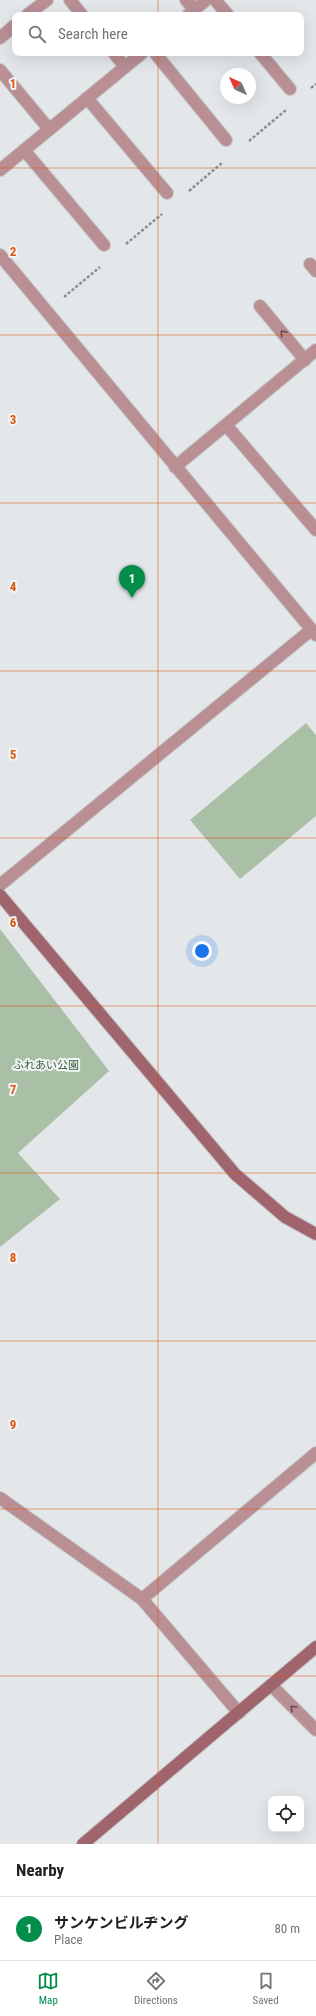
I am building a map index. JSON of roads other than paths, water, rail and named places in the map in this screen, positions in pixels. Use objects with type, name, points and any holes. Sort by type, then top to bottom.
[{"type":"street","points":[[30,8],[46,0]]},
{"type":"street","points":[[70,0],[80,12]]},
{"type":"street","points":[[186,0],[191,12],[206,0]]},
{"type":"street","points":[[215,0],[225,12]]},
{"type":"street","points":[[0,38],[12,28]]},
{"type":"street","points":[[116,56],[125,67]]},
{"type":"street","points":[[0,170],[138,56]]},
{"type":"street","points":[[157,56],[226,140]]},
{"type":"street","points":[[263,56],[290,88]]},
{"type":"street","points":[[0,70],[49,129]]},
{"type":"street","points":[[87,98],[167,193]]},
{"type":"street","points":[[24,150],[104,244]]},
{"type":"street","points":[[0,255],[314,633],[0,885]]},
{"type":"street","points":[[260,306],[305,360]]},
{"type":"street","points":[[175,467],[316,350]]},
{"type":"street","points":[[226,425],[316,530]]},
{"type":"street","points":[[0,894],[236,1174],[285,1216],[316,1234]]},
{"type":"street","points":[[142,1599],[316,1453]]},
{"type":"street","points":[[0,1498],[142,1599],[239,1713]]},
{"type":"street","points":[[84,1844],[316,1647]]},
{"type":"street","points":[[271,1685],[316,1730]]},
{"type":"place","name":"サンケンビルヂング","points":[[132,598]]},
{"type":"park label","name":"ふれあい公園","points":[[46,1065]]}]
